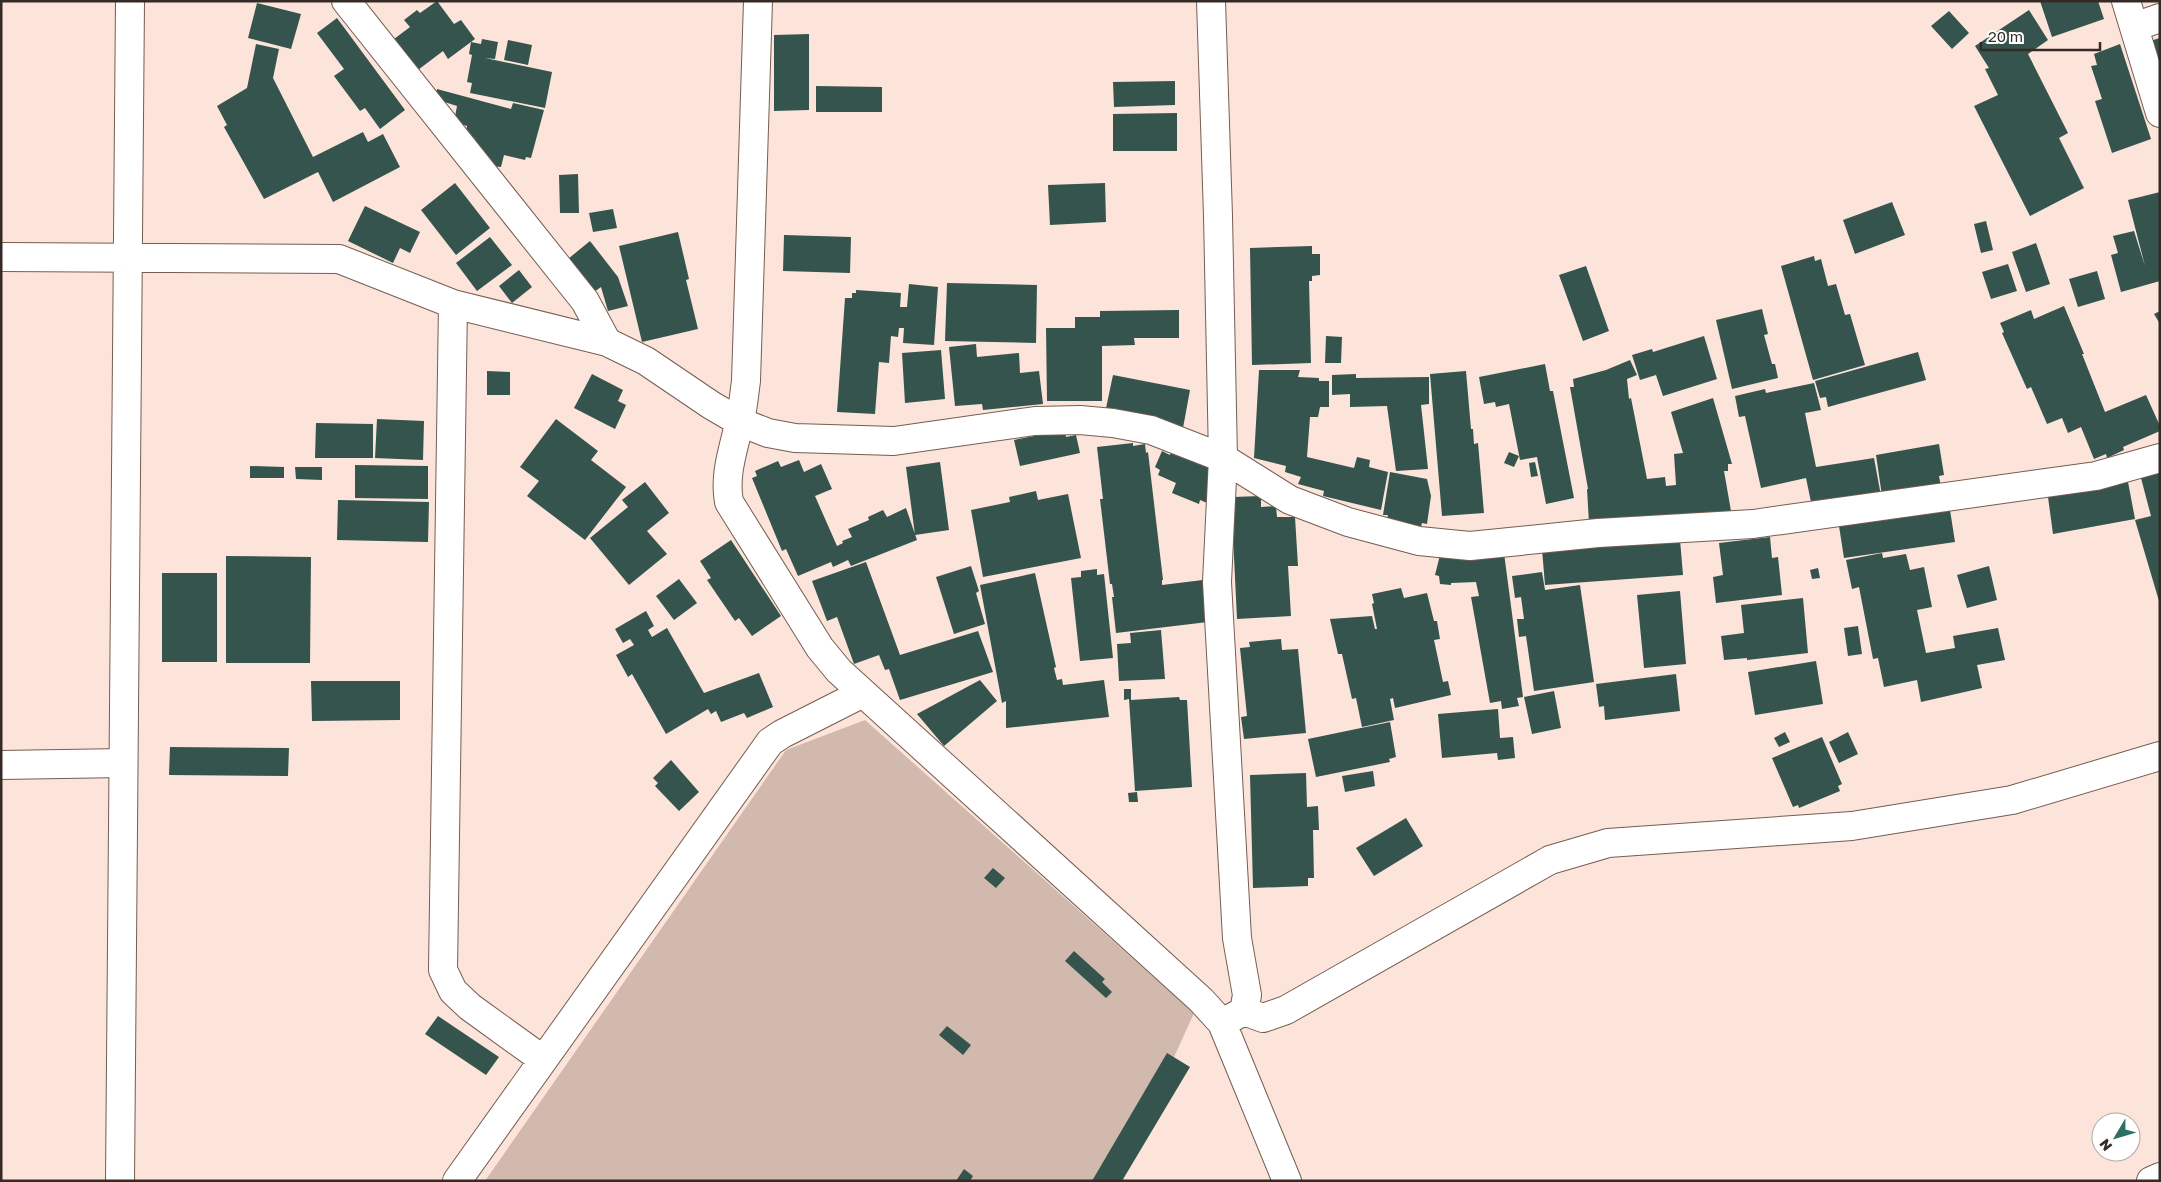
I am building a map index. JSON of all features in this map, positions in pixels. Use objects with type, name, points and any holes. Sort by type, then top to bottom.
[{"type":"street","points":[[120,1181],[130,1]]},
{"type":"street","points":[[346,1],[585,301],[607,342]]},
{"type":"street","points":[[758,1],[748,270],[746,381],[740,422],[728,470],[726,487],[728,502],[820,648],[839,671],[862,694],[1201,1000],[1233,1017],[1263,1018],[1286,1010],[1550,860],[1608,843],[1762,834],[1870,823],[2012,800],[2160,756]]},
{"type":"street","points":[[1211,1],[1219,226],[1223,458],[1217,582],[1238,938],[1246,995],[1233,1017],[1287,1181]]},
{"type":"street","points":[[2126,1],[2160,113]]},
{"type":"street","points":[[2134,27],[2160,18]]},
{"type":"street","points":[[1,257],[339,259],[453,304],[607,342],[646,361],[711,406],[740,422],[768,433],[794,438],[894,442],[1035,421],[1080,420],[1113,422],[1151,430],[1223,458],[1290,500],[1348,522],[1419,541],[1470,546],[1598,533],[1753,524],[2096,476],[2160,458]]},
{"type":"street","points":[[453,304],[443,970],[453,991],[470,1007],[542,1059]]},
{"type":"street","points":[[457,1181],[542,1059],[770,742],[782,734],[862,694]]},
{"type":"street","points":[[1,765],[124,763]]},
{"type":"street","points":[[2151,1181],[2160,1177]]},
{"type":"shaded area","points":[[865,720],[1194,1013],[1118,1181],[485,1181],[786,750]]},
{"type":"building","points":[[437,1],[454,24],[461,20],[475,39],[448,59],[443,51],[414,73],[390,42],[410,27],[404,20],[417,10],[420,13]]},
{"type":"building","points":[[2040,1],[2098,1],[2104,19],[2052,37]]},
{"type":"building","points":[[257,3],[301,14],[291,49],[248,38]]},
{"type":"building","points":[[2029,10],[2048,40],[2028,54],[2068,133],[2059,138],[2084,188],[2030,216],[1974,106],[1998,95],[1985,69],[1989,68],[1975,46]]},
{"type":"building","points":[[1949,11],[1969,33],[1952,49],[1931,26]]},
{"type":"building","points":[[337,18],[405,110],[380,129],[365,108],[360,111],[334,76],[344,69],[317,33]]},
{"type":"building","points":[[809,34],[809,110],[774,111],[774,35]]},
{"type":"building","points":[[2160,38],[2160,97],[2150,41]]},
{"type":"building","points":[[482,39],[498,42],[495,59],[485,58],[552,72],[545,108],[470,93],[472,83],[467,82],[472,55],[469,54],[471,42],[481,44]]},
{"type":"building","points":[[508,40],[532,45],[528,65],[504,60]]},
{"type":"building","points":[[256,44],[279,49],[273,78],[313,157],[363,132],[368,142],[383,134],[400,167],[333,202],[318,172],[264,199],[224,127],[227,125],[217,106],[247,88]]},
{"type":"building","points":[[2120,44],[2151,139],[2112,153],[2095,101],[2102,99],[2091,66],[2097,65],[2094,54]]},
{"type":"building","points":[[1175,81],[1175,105],[1114,107],[1113,82]]},
{"type":"building","points":[[816,86],[882,87],[882,112],[816,112]]},
{"type":"building","points":[[437,89],[511,109],[513,103],[544,110],[531,158],[526,157],[525,160],[504,155],[501,167],[489,166],[473,147],[475,138],[465,136],[467,126],[454,122],[457,106],[435,99]]},
{"type":"building","points":[[1177,113],[1177,151],[1113,151],[1113,114]]},
{"type":"building","points":[[578,174],[579,213],[560,213],[559,175]]},
{"type":"building","points":[[455,183],[490,228],[456,255],[421,210]]},
{"type":"building","points":[[1105,183],[1106,222],[1050,225],[1048,185]]},
{"type":"building","points":[[2160,192],[2160,281],[2121,292],[2111,255],[2118,253],[2113,236],[2134,231],[2145,266],[2128,200]]},
{"type":"building","points":[[1892,202],[1905,235],[1855,254],[1843,220]]},
{"type":"building","points":[[365,206],[420,232],[410,253],[400,248],[393,263],[348,241]]},
{"type":"building","points":[[613,209],[617,228],[593,232],[589,213]]},
{"type":"building","points":[[1986,221],[1993,250],[1981,253],[1974,224]]},
{"type":"building","points":[[678,232],[689,279],[686,280],[698,329],[642,342],[619,246]]},
{"type":"building","points":[[784,235],[851,237],[850,273],[783,271]]},
{"type":"building","points":[[490,237],[512,265],[477,291],[456,263]]},
{"type":"building","points":[[590,241],[618,277],[628,306],[608,311],[601,287],[594,292],[568,259]]},
{"type":"building","points":[[2036,243],[2050,284],[2026,292],[2012,252]]},
{"type":"building","points":[[1312,246],[1312,254],[1320,254],[1320,275],[1312,276],[1312,281],[1309,281],[1311,363],[1252,365],[1250,248]]},
{"type":"building","points":[[1814,256],[1815,261],[1821,259],[1828,286],[1836,284],[1845,315],[1850,314],[1865,365],[1813,380],[1781,266]]},
{"type":"building","points":[[2008,264],[2017,291],[1991,299],[1982,272]]},
{"type":"building","points":[[1586,266],[1609,331],[1583,341],[1559,275]]},
{"type":"building","points":[[519,270],[532,287],[512,303],[499,286]]},
{"type":"building","points":[[2097,271],[2105,299],[2078,307],[2069,279]]},
{"type":"building","points":[[947,283],[1037,285],[1036,343],[945,341]]},
{"type":"building","points":[[909,284],[938,287],[934,345],[903,343],[904,328],[899,328],[898,337],[891,336],[889,363],[879,362],[875,414],[837,412],[845,298],[852,298],[852,293],[856,293],[856,290],[901,293],[900,307],[907,307]]},
{"type":"building","points":[[2064,306],[2105,412],[2146,395],[2160,426],[2160,431],[2123,447],[2124,450],[2107,458],[2106,454],[2094,459],[2081,427],[2068,433],[2062,418],[2047,424],[2031,387],[2027,389],[2002,333],[2004,332],[2000,323],[2031,310],[2034,319]]},
{"type":"building","points":[[1762,309],[1768,334],[1764,335],[1778,378],[1732,389],[1716,320]]},
{"type":"building","points":[[1179,310],[1179,338],[1134,338],[1135,345],[1102,346],[1102,401],[1047,401],[1046,328],[1075,328],[1075,317],[1100,317],[1100,311]]},
{"type":"building","points":[[2160,311],[2160,324],[2154,314]]},
{"type":"building","points":[[1326,336],[1342,337],[1341,363],[1325,363]]},
{"type":"building","points":[[1704,336],[1717,379],[1663,396],[1656,375],[1640,380],[1632,355],[1652,349],[1653,352]]},
{"type":"building","points":[[976,344],[977,357],[1019,353],[1020,373],[1039,371],[1043,404],[983,410],[982,404],[955,406],[949,347]]},
{"type":"building","points":[[941,350],[945,399],[905,403],[902,353]]},
{"type":"building","points":[[1918,352],[1926,380],[1828,407],[1826,397],[1820,398],[1815,381]]},
{"type":"building","points":[[1630,360],[1637,375],[1627,379],[1629,399],[1631,398],[1647,479],[1665,477],[1666,486],[1676,485],[1674,454],[1683,453],[1671,412],[1713,398],[1732,464],[1728,464],[1728,471],[1724,471],[1731,511],[1668,519],[1589,523],[1588,489],[1570,387],[1574,387],[1573,379],[1606,370]]},
{"type":"building","points":[[1545,364],[1550,391],[1553,391],[1574,498],[1546,504],[1537,457],[1520,460],[1509,404],[1496,407],[1495,402],[1484,404],[1479,377]]},
{"type":"building","points":[[1259,370],[1300,370],[1298,377],[1319,378],[1319,381],[1329,381],[1329,407],[1320,407],[1318,417],[1310,417],[1307,457],[1354,468],[1357,457],[1370,460],[1369,467],[1388,472],[1381,510],[1323,496],[1324,491],[1298,484],[1301,477],[1285,472],[1286,466],[1254,458]]},
{"type":"building","points":[[487,371],[510,372],[510,395],[487,395]]},
{"type":"building","points":[[1466,371],[1471,429],[1473,429],[1474,444],[1478,443],[1484,513],[1442,516],[1430,374]]},
{"type":"building","points":[[592,374],[623,390],[618,401],[626,405],[615,429],[574,408]]},
{"type":"building","points":[[1356,374],[1356,378],[1429,377],[1429,404],[1421,405],[1428,469],[1396,471],[1387,406],[1350,407],[1350,394],[1332,395],[1332,375]]},
{"type":"building","points":[[1113,375],[1190,390],[1183,428],[1105,413]]},
{"type":"building","points":[[1814,383],[1821,410],[1805,413],[1816,467],[1874,458],[1881,496],[1819,505],[1818,501],[1811,502],[1806,478],[1761,488],[1745,416],[1739,417],[1735,396],[1765,389],[1766,393]]},
{"type":"building","points":[[377,419],[424,421],[423,460],[375,458]]},
{"type":"building","points":[[556,419],[598,451],[591,460],[626,487],[585,540],[527,496],[539,481],[520,467]]},
{"type":"building","points":[[316,423],[373,424],[373,458],[315,458]]},
{"type":"building","points":[[1065,430],[1066,437],[1076,435],[1080,453],[1020,466],[1014,440]]},
{"type":"building","points":[[1133,443],[1133,446],[1145,444],[1146,453],[1148,452],[1163,580],[1162,585],[1211,579],[1216,621],[1116,633],[1112,597],[1114,597],[1112,584],[1110,584],[1100,499],[1103,499],[1097,447]]},
{"type":"building","points":[[1939,444],[1944,475],[1939,476],[1941,487],[1882,496],[1876,455]]},
{"type":"building","points":[[1172,449],[1212,466],[1208,476],[1210,477],[1212,505],[1200,500],[1199,504],[1172,493],[1176,483],[1158,475],[1160,470],[1155,467],[1162,451],[1170,455]]},
{"type":"building","points":[[1509,452],[1519,456],[1514,467],[1504,463]]},
{"type":"building","points":[[799,460],[804,472],[821,464],[832,489],[815,496],[837,546],[843,543],[842,541],[852,537],[848,529],[869,520],[868,517],[883,510],[887,517],[906,508],[917,540],[851,566],[848,560],[833,567],[831,562],[798,576],[786,549],[782,551],[752,478],[757,476],[755,471],[778,461],[781,467]]},
{"type":"building","points":[[940,462],[949,530],[915,535],[906,467]]},
{"type":"building","points":[[1535,462],[1538,476],[1531,477],[1529,463]]},
{"type":"building","points":[[355,465],[428,466],[428,499],[355,498]]},
{"type":"building","points":[[250,466],[284,467],[284,478],[250,478]]},
{"type":"building","points":[[295,467],[322,467],[322,480],[296,479]]},
{"type":"building","points":[[1390,472],[1427,479],[1431,496],[1427,524],[1422,523],[1421,527],[1386,521],[1388,515],[1383,515]]},
{"type":"building","points":[[2160,472],[2159,601],[2135,520],[2151,516],[2141,478]]},
{"type":"building","points":[[645,482],[669,513],[647,531],[667,554],[629,585],[590,538],[628,507],[622,500]]},
{"type":"building","points":[[2128,482],[2135,519],[2053,534],[2048,497]]},
{"type":"building","points":[[1036,491],[1038,500],[1068,494],[1081,558],[983,577],[971,510],[1010,502],[1009,497]]},
{"type":"building","points":[[1261,496],[1261,507],[1276,506],[1277,517],[1295,517],[1298,566],[1288,566],[1291,616],[1237,619],[1232,516],[1235,516],[1233,497]]},
{"type":"building","points":[[338,500],[429,502],[428,542],[337,540]]},
{"type":"building","points":[[1950,510],[1955,542],[1844,558],[1839,526]]},
{"type":"building","points":[[1770,537],[1772,558],[1778,557],[1782,595],[1716,603],[1713,577],[1723,575],[1719,543]]},
{"type":"building","points":[[731,540],[781,616],[752,636],[739,618],[735,621],[707,580],[711,578],[700,561]]},
{"type":"building","points":[[1680,540],[1683,575],[1545,585],[1542,549]]},
{"type":"building","points":[[1441,551],[1504,553],[1523,697],[1517,698],[1519,706],[1502,709],[1501,701],[1490,703],[1471,597],[1479,596],[1476,582],[1451,583],[1451,585],[1440,584],[1439,576],[1435,575]]},
{"type":"building","points":[[1882,553],[1883,558],[1906,554],[1910,570],[1924,567],[1932,607],[1917,610],[1926,653],[1955,648],[1953,636],[1998,628],[2005,660],[1977,665],[1982,688],[1921,702],[1917,680],[1884,687],[1878,658],[1873,659],[1859,587],[1852,589],[1846,560]]},
{"type":"building","points":[[226,556],[311,557],[310,663],[226,663]]},
{"type":"building","points":[[866,562],[900,655],[978,631],[993,672],[900,700],[889,669],[885,670],[879,655],[854,664],[837,617],[827,621],[812,581]]},
{"type":"building","points":[[971,566],[979,591],[976,593],[985,624],[954,634],[936,577]]},
{"type":"building","points":[[1989,566],[1997,600],[1967,608],[1957,575]]},
{"type":"building","points":[[1818,568],[1820,578],[1812,579],[1810,570]]},
{"type":"building","points":[[1097,569],[1097,575],[1104,574],[1113,658],[1080,661],[1071,578],[1081,577],[1081,571]]},
{"type":"building","points":[[1542,572],[1545,590],[1580,585],[1594,682],[1534,691],[1526,636],[1519,637],[1517,619],[1524,619],[1521,597],[1515,598],[1512,576]]},
{"type":"building","points":[[162,573],[217,573],[217,662],[162,662]]},
{"type":"building","points":[[1035,573],[1056,667],[1054,668],[1057,680],[1062,679],[1063,685],[1104,680],[1109,717],[1006,728],[1006,701],[1002,703],[980,585]]},
{"type":"building","points":[[679,579],[697,603],[674,620],[656,596]]},
{"type":"building","points":[[1401,588],[1404,598],[1427,593],[1434,621],[1437,621],[1440,639],[1434,640],[1443,682],[1448,681],[1451,695],[1395,708],[1393,698],[1390,699],[1394,720],[1362,727],[1356,698],[1352,699],[1342,654],[1338,654],[1330,619],[1372,616],[1375,629],[1377,629],[1372,594]]},
{"type":"building","points":[[1680,591],[1686,664],[1644,668],[1637,595]]},
{"type":"building","points":[[1803,598],[1808,653],[1747,660],[1747,658],[1724,660],[1721,636],[1744,633],[1741,605]]},
{"type":"building","points":[[646,611],[654,626],[648,630],[652,637],[667,628],[704,693],[759,673],[773,707],[747,718],[744,713],[721,722],[716,711],[711,714],[708,709],[666,734],[632,674],[628,677],[616,655],[634,645],[630,639],[623,643],[615,629]]},
{"type":"building","points":[[1858,626],[1862,654],[1848,656],[1844,628]]},
{"type":"building","points":[[1161,630],[1165,679],[1119,681],[1117,644],[1131,643],[1130,633]]},
{"type":"building","points":[[1281,639],[1282,650],[1298,649],[1306,733],[1244,739],[1241,717],[1247,716],[1240,648],[1250,647],[1249,642]]},
{"type":"building","points":[[1816,661],[1823,704],[1755,715],[1748,672]]},
{"type":"building","points":[[1676,674],[1680,711],[1605,720],[1604,706],[1599,707],[1596,684]]},
{"type":"building","points":[[980,680],[997,701],[944,746],[917,714]]},
{"type":"building","points":[[311,681],[400,681],[400,720],[312,721]]},
{"type":"building","points":[[1124,689],[1131,689],[1131,700],[1179,697],[1180,700],[1187,700],[1192,787],[1135,791],[1129,699],[1124,700]]},
{"type":"building","points":[[1554,691],[1561,728],[1532,734],[1524,697]]},
{"type":"building","points":[[1498,709],[1500,738],[1513,737],[1515,758],[1498,760],[1497,753],[1442,758],[1438,714]]},
{"type":"building","points":[[1390,722],[1396,757],[1389,759],[1390,762],[1316,777],[1308,739]]},
{"type":"building","points":[[1785,732],[1790,742],[1779,747],[1774,738]]},
{"type":"building","points":[[1848,732],[1858,754],[1839,763],[1829,742]]},
{"type":"building","points":[[1822,737],[1842,784],[1838,786],[1840,791],[1799,808],[1798,805],[1793,807],[1772,758]]},
{"type":"building","points":[[170,747],[289,748],[288,776],[169,775]]},
{"type":"building","points":[[671,760],[699,792],[679,811],[655,786],[658,783],[653,778]]},
{"type":"building","points":[[1373,771],[1375,786],[1345,792],[1342,776]]},
{"type":"building","points":[[1306,773],[1307,807],[1318,806],[1319,830],[1313,830],[1314,878],[1308,878],[1308,886],[1253,888],[1250,775]]},
{"type":"building","points":[[1137,792],[1138,802],[1129,802],[1128,793]]},
{"type":"building","points":[[1406,818],[1423,846],[1374,876],[1356,848]]},
{"type":"building","points":[[993,868],[1005,878],[996,888],[984,878]]},
{"type":"building","points":[[1074,951],[1105,979],[1102,982],[1112,992],[1106,998],[1065,961]]},
{"type":"building","points":[[438,1016],[499,1057],[486,1075],[425,1034]]},
{"type":"building","points":[[947,1026],[971,1045],[963,1055],[939,1035]]},
{"type":"building","points":[[1167,1053],[1190,1067],[1122,1181],[1092,1181]]},
{"type":"building","points":[[964,1169],[973,1176],[970,1181],[956,1181]]}]
